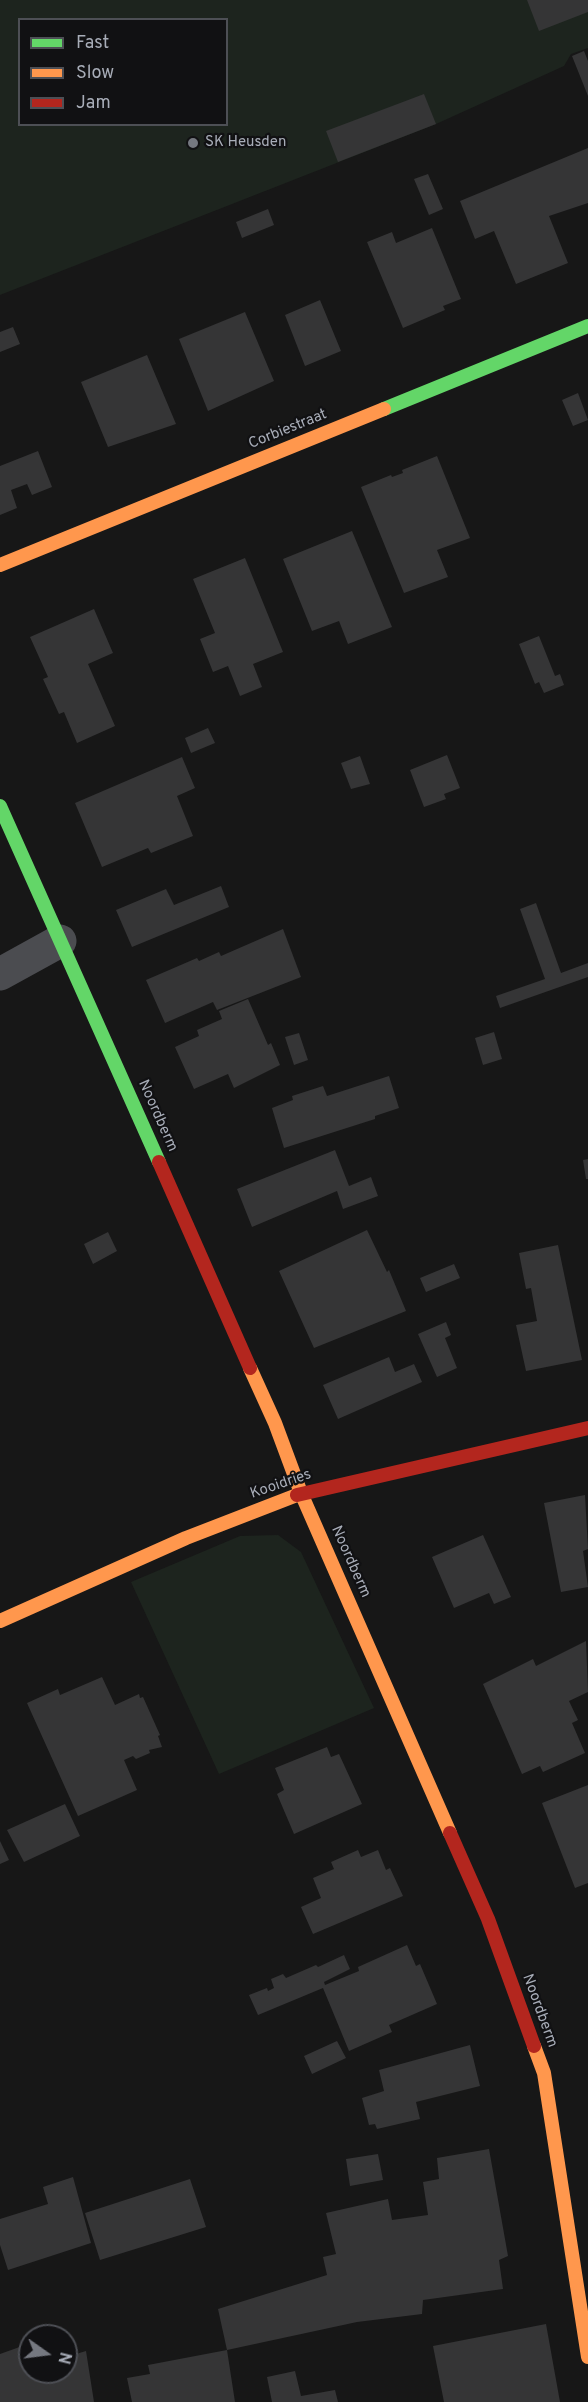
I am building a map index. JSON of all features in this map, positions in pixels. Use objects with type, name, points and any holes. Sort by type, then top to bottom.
[{"type":"street","name":"Corbiestraat","points":[[0,565],[588,326]]},
{"type":"street","name":"Noordberm","points":[[0,806],[275,1423],[301,1493],[488,1918],[544,2073],[588,2357]]},
{"type":"street","points":[[0,974],[60,941]]},
{"type":"street","name":"Kooidries","points":[[0,1621],[186,1538],[301,1493],[588,1428]]},
{"type":"shaded area","name":"SK Heusden","points":[[0,0],[588,0],[588,48],[571,54],[564,66],[436,124],[0,295]]},
{"type":"shaded area","points":[[278,1535],[301,1552],[374,1708],[219,1774],[131,1582],[240,1536]]},
{"type":"building","points":[[527,0],[588,0],[588,12],[539,31]]},
{"type":"building","points":[[584,51],[588,61],[588,96],[572,56]]},
{"type":"building","points":[[424,94],[436,124],[338,162],[326,131]]},
{"type":"building","points":[[588,148],[588,203],[549,216],[568,263],[516,284],[494,231],[475,239],[460,201]]},
{"type":"building","points":[[428,174],[443,209],[429,215],[414,179]]},
{"type":"building","points":[[268,209],[274,225],[242,238],[236,222]]},
{"type":"building","points":[[432,228],[461,299],[443,306],[445,310],[403,328],[367,242],[392,232],[396,243]]},
{"type":"building","points":[[320,300],[341,351],[305,366],[285,315]]},
{"type":"building","points":[[245,312],[274,381],[208,411],[179,339]]},
{"type":"building","points":[[13,327],[20,344],[0,352],[0,332]]},
{"type":"building","points":[[147,355],[176,424],[108,447],[81,382]]},
{"type":"building","points":[[578,393],[588,420],[573,426],[562,400]]},
{"type":"building","points":[[38,451],[52,487],[32,495],[27,484],[11,490],[17,508],[0,515],[0,466]]},
{"type":"building","points":[[437,456],[470,538],[437,550],[448,577],[404,593],[361,487],[391,475],[392,477],[403,473],[402,470]]},
{"type":"building","points":[[352,531],[392,627],[348,644],[339,621],[312,631],[283,559]]},
{"type":"building","points":[[245,558],[283,652],[253,664],[262,687],[240,696],[228,666],[213,672],[200,639],[215,633],[193,579]]},
{"type":"building","points":[[94,609],[113,653],[88,664],[115,726],[77,743],[64,712],[59,714],[43,679],[48,677],[30,637]]},
{"type":"building","points":[[539,636],[555,676],[560,674],[564,685],[544,693],[539,682],[535,684],[519,644]]},
{"type":"building","points":[[208,728],[215,743],[191,753],[185,738]]},
{"type":"building","points":[[447,755],[460,788],[444,794],[446,799],[424,807],[410,770]]},
{"type":"building","points":[[360,756],[370,784],[351,789],[341,763]]},
{"type":"building","points":[[182,757],[195,788],[177,796],[193,836],[151,853],[148,848],[102,867],[75,803]]},
{"type":"building","points":[[221,886],[229,907],[132,947],[116,910],[166,889],[174,905]]},
{"type":"building","points":[[536,903],[561,973],[588,963],[588,977],[500,1008],[496,996],[545,979],[520,909]]},
{"type":"building","points":[[283,929],[301,977],[217,1010],[213,1002],[165,1023],[146,980],[197,958],[199,961],[219,952],[221,956]]},
{"type":"building","points":[[248,999],[268,1045],[271,1043],[280,1065],[234,1088],[228,1074],[194,1089],[175,1047],[199,1036],[197,1030],[222,1019],[219,1011]]},
{"type":"building","points":[[494,1032],[502,1059],[483,1065],[475,1038]]},
{"type":"building","points":[[299,1033],[308,1060],[294,1065],[285,1037]]},
{"type":"building","points":[[389,1076],[399,1108],[375,1116],[375,1119],[284,1148],[272,1108],[293,1100],[292,1096],[323,1086],[327,1096]]},
{"type":"building","points":[[335,1150],[349,1186],[371,1177],[378,1196],[343,1209],[337,1191],[252,1227],[237,1189]]},
{"type":"building","points":[[588,1159],[588,1179],[586,1179],[583,1160]]},
{"type":"building","points":[[367,1230],[387,1272],[389,1270],[406,1311],[314,1348],[279,1271]]},
{"type":"building","points":[[108,1232],[117,1251],[93,1264],[84,1244]]},
{"type":"building","points":[[558,1245],[582,1360],[526,1371],[516,1325],[537,1321],[531,1288],[526,1289],[519,1253]]},
{"type":"building","points":[[454,1264],[460,1278],[426,1292],[420,1278]]},
{"type":"building","points":[[446,1322],[451,1335],[445,1338],[457,1368],[437,1377],[418,1334]]},
{"type":"building","points":[[389,1357],[395,1372],[414,1364],[422,1382],[338,1419],[323,1385]]},
{"type":"building","points":[[585,1495],[588,1549],[583,1551],[588,1587],[561,1592],[544,1503]]},
{"type":"building","points":[[483,1535],[511,1597],[494,1604],[489,1593],[454,1608],[432,1557]]},
{"type":"building","points":[[586,1641],[588,1692],[569,1701],[578,1720],[572,1723],[585,1753],[543,1772],[540,1766],[522,1774],[483,1684],[533,1659],[536,1666]]},
{"type":"building","points":[[102,1677],[115,1705],[139,1694],[140,1698],[143,1697],[160,1735],[158,1736],[162,1747],[149,1750],[150,1753],[136,1759],[133,1756],[124,1760],[137,1790],[78,1816],[27,1703],[58,1689],[60,1695]]},
{"type":"building","points":[[327,1747],[331,1757],[339,1754],[362,1804],[294,1834],[277,1794],[284,1790],[275,1768]]},
{"type":"building","points":[[588,1785],[588,1883],[575,1888],[542,1803]]},
{"type":"building","points":[[65,1804],[80,1836],[24,1862],[7,1830]]},
{"type":"building","points":[[0,1841],[9,1860],[0,1864]]},
{"type":"building","points":[[358,1850],[361,1857],[378,1850],[386,1870],[390,1868],[403,1896],[313,1934],[301,1907],[321,1898],[313,1878],[334,1869],[331,1862]]},
{"type":"building","points":[[407,1945],[416,1966],[420,1964],[437,2004],[389,2025],[392,2032],[349,2051],[323,1988],[258,2015],[249,1995],[267,1988],[268,1991],[274,1988],[271,1979],[283,1974],[286,1978],[344,1955],[350,1969],[324,1982],[325,1985],[359,1971],[358,1967]]},
{"type":"building","points":[[337,2041],[346,2058],[312,2074],[304,2056]]},
{"type":"building","points":[[470,2045],[480,2086],[416,2102],[420,2119],[377,2129],[375,2124],[369,2125],[362,2098],[384,2091],[379,2070]]},
{"type":"building","points":[[489,2149],[508,2256],[499,2260],[503,2289],[423,2300],[422,2314],[357,2322],[227,2350],[218,2309],[327,2275],[323,2257],[336,2254],[326,2213],[388,2199],[392,2220],[428,2215],[423,2182],[439,2179],[437,2158]]},
{"type":"building","points":[[378,2154],[383,2180],[350,2186],[346,2159]]},
{"type":"building","points":[[73,2177],[91,2243],[8,2270],[0,2245],[0,2219],[48,2204],[43,2187]]},
{"type":"building","points":[[190,2179],[206,2227],[100,2260],[85,2213]]},
{"type":"building","points":[[546,2324],[560,2402],[444,2402],[433,2346]]},
{"type":"building","points":[[18,2348],[18,2384],[78,2384],[78,2353],[86,2351],[94,2402],[0,2402],[0,2354]]},
{"type":"building","points":[[227,2350],[235,2402],[132,2402],[127,2378],[150,2374],[148,2365]]},
{"type":"building","points":[[295,2371],[301,2396],[335,2390],[338,2402],[272,2402],[267,2377]]},
{"type":"traffic: fast","points":[[384,409],[588,326]]},
{"type":"traffic: fast","points":[[0,806],[159,1162]]},
{"type":"traffic: slow","points":[[0,565],[384,409]]},
{"type":"traffic: slow","points":[[250,1368],[275,1423],[301,1493],[450,1833]]},
{"type":"traffic: slow","points":[[0,1621],[186,1538],[297,1495]]},
{"type":"traffic: slow","points":[[534,2046],[544,2073],[588,2357]]},
{"type":"traffic: jam","points":[[159,1162],[250,1368]]},
{"type":"traffic: jam","points":[[297,1495],[588,1428]]},
{"type":"traffic: jam","points":[[450,1833],[488,1919],[534,2046]]},
{"type":"place","name":"SK Heusden","points":[[193,143]]}]
